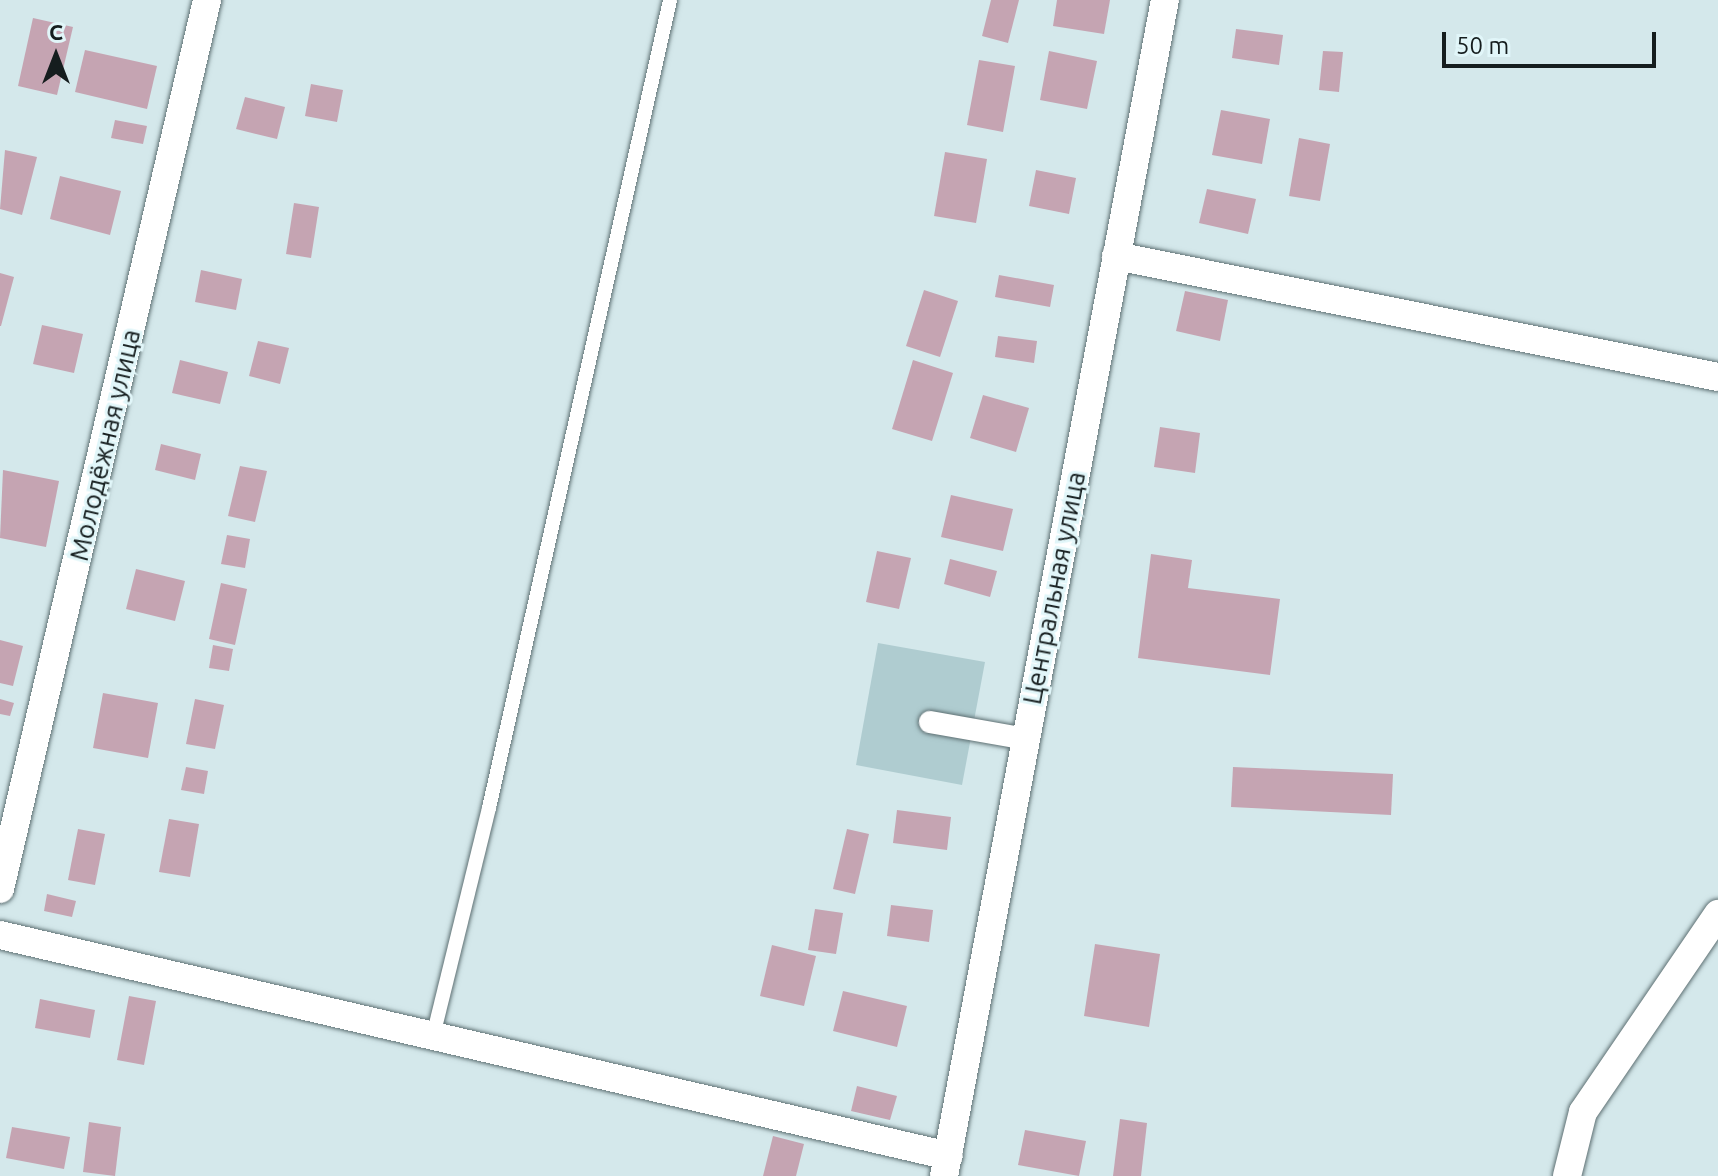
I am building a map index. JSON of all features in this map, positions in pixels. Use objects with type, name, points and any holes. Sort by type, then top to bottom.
[{"type":"street","name":"Молодёжная улица","points":[[0,889],[207,0]]},
{"type":"street","name":"Центральная улица","points":[[946,1166],[1165,0]]},
{"type":"street","points":[[1116,256],[1718,377]]},
{"type":"street","points":[[930,722],[1026,739]]},
{"type":"street","points":[[1567,1176],[1583,1112],[1718,914]]},
{"type":"street","points":[[0,935],[433,1036],[946,1166]]},
{"type":"lane","points":[[433,1036],[489,808],[670,0]]},
{"type":"shaded area","points":[[878,643],[985,662],[962,785],[856,765]]},
{"type":"building","points":[[991,0],[1019,0],[1008,43],[982,36]]},
{"type":"building","points":[[1057,0],[1110,0],[1104,34],[1053,26]]},
{"type":"building","points":[[33,18],[73,27],[57,95],[18,86]]},
{"type":"building","points":[[1236,29],[1283,35],[1279,65],[1232,58]]},
{"type":"building","points":[[85,50],[157,66],[147,109],[75,92]]},
{"type":"building","points":[[1049,51],[1097,61],[1087,109],[1040,100]]},
{"type":"building","points":[[1323,51],[1343,52],[1339,92],[1319,90]]},
{"type":"building","points":[[979,60],[1015,66],[1003,132],[967,125]]},
{"type":"building","points":[[311,84],[343,90],[337,122],[305,116]]},
{"type":"building","points":[[245,97],[285,107],[277,139],[236,129]]},
{"type":"building","points":[[1221,110],[1270,119],[1262,164],[1212,155]]},
{"type":"building","points":[[115,120],[147,126],[143,144],[111,138]]},
{"type":"building","points":[[1299,138],[1330,144],[1320,201],[1289,196]]},
{"type":"building","points":[[5,150],[37,157],[22,215],[0,209]]},
{"type":"building","points":[[945,152],[987,159],[976,223],[934,216]]},
{"type":"building","points":[[1036,170],[1076,178],[1069,214],[1029,206]]},
{"type":"building","points":[[60,176],[121,191],[110,235],[50,219]]},
{"type":"building","points":[[1207,189],[1256,199],[1248,234],[1199,223]]},
{"type":"building","points":[[294,203],[319,207],[311,258],[286,254]]},
{"type":"building","points":[[201,270],[242,279],[236,310],[195,302]]},
{"type":"building","points":[[0,273],[14,277],[1,326],[0,326]]},
{"type":"building","points":[[999,275],[1054,285],[1050,307],[995,297]]},
{"type":"building","points":[[924,290],[958,301],[940,357],[906,346]]},
{"type":"building","points":[[1185,291],[1228,300],[1220,341],[1176,331]]},
{"type":"building","points":[[42,325],[83,334],[74,373],[33,364]]},
{"type":"building","points":[[998,336],[1037,341],[1034,363],[995,357]]},
{"type":"building","points":[[258,341],[289,348],[280,384],[249,376]]},
{"type":"building","points":[[180,360],[228,372],[220,404],[172,393]]},
{"type":"building","points":[[913,360],[953,373],[932,441],[892,429]]},
{"type":"building","points":[[983,395],[1029,408],[1016,452],[970,438]]},
{"type":"building","points":[[1160,427],[1200,433],[1195,473],[1154,467]]},
{"type":"building","points":[[161,444],[201,454],[195,480],[155,470]]},
{"type":"building","points":[[240,466],[267,471],[255,522],[228,516]]},
{"type":"building","points":[[3,470],[59,481],[46,547],[0,538]]},
{"type":"building","points":[[951,495],[1013,509],[1003,551],[941,537]]},
{"type":"building","points":[[227,535],[250,539],[245,568],[221,564]]},
{"type":"building","points":[[877,551],[911,558],[899,609],[866,602]]},
{"type":"building","points":[[1151,554],[1192,560],[1188,588],[1280,599],[1270,675],[1138,658]]},
{"type":"building","points":[[950,559],[997,571],[990,597],[944,584]]},
{"type":"building","points":[[136,569],[185,581],[175,621],[126,609]]},
{"type":"building","points":[[221,583],[247,589],[235,645],[209,639]]},
{"type":"building","points":[[0,640],[23,646],[13,686],[0,683]]},
{"type":"building","points":[[213,645],[233,649],[229,671],[209,668]]},
{"type":"building","points":[[103,693],[158,703],[148,758],[93,748]]},
{"type":"building","points":[[0,699],[14,703],[10,716],[0,714]]},
{"type":"building","points":[[195,699],[224,705],[215,749],[186,744]]},
{"type":"building","points":[[186,767],[208,771],[204,794],[181,790]]},
{"type":"building","points":[[1233,767],[1393,774],[1391,815],[1231,807]]},
{"type":"building","points":[[897,810],[951,817],[947,850],[893,843]]},
{"type":"building","points":[[169,819],[199,824],[190,877],[159,872]]},
{"type":"building","points":[[78,829],[105,834],[95,885],[68,880]]},
{"type":"building","points":[[847,829],[869,834],[855,894],[833,889]]},
{"type":"building","points":[[47,894],[76,901],[72,917],[44,911]]},
{"type":"building","points":[[891,905],[933,910],[929,942],[887,936]]},
{"type":"building","points":[[815,909],[843,913],[836,954],[808,950]]},
{"type":"building","points":[[1095,944],[1160,954],[1149,1027],[1084,1016]]},
{"type":"building","points":[[772,945],[816,956],[804,1006],[760,996]]},
{"type":"building","points":[[843,991],[907,1006],[897,1047],[833,1031]]},
{"type":"building","points":[[129,996],[156,1001],[144,1065],[117,1060]]},
{"type":"building","points":[[40,999],[95,1010],[90,1038],[35,1028]]},
{"type":"building","points":[[857,1086],[897,1096],[890,1120],[851,1111]]},
{"type":"building","points":[[1120,1119],[1147,1123],[1141,1176],[1113,1176]]},
{"type":"building","points":[[89,1122],[121,1127],[115,1176],[83,1172]]},
{"type":"building","points":[[12,1127],[70,1137],[64,1169],[6,1158]]},
{"type":"building","points":[[1025,1130],[1086,1141],[1079,1176],[1018,1165]]},
{"type":"building","points":[[773,1136],[804,1144],[796,1176],[763,1176]]}]
